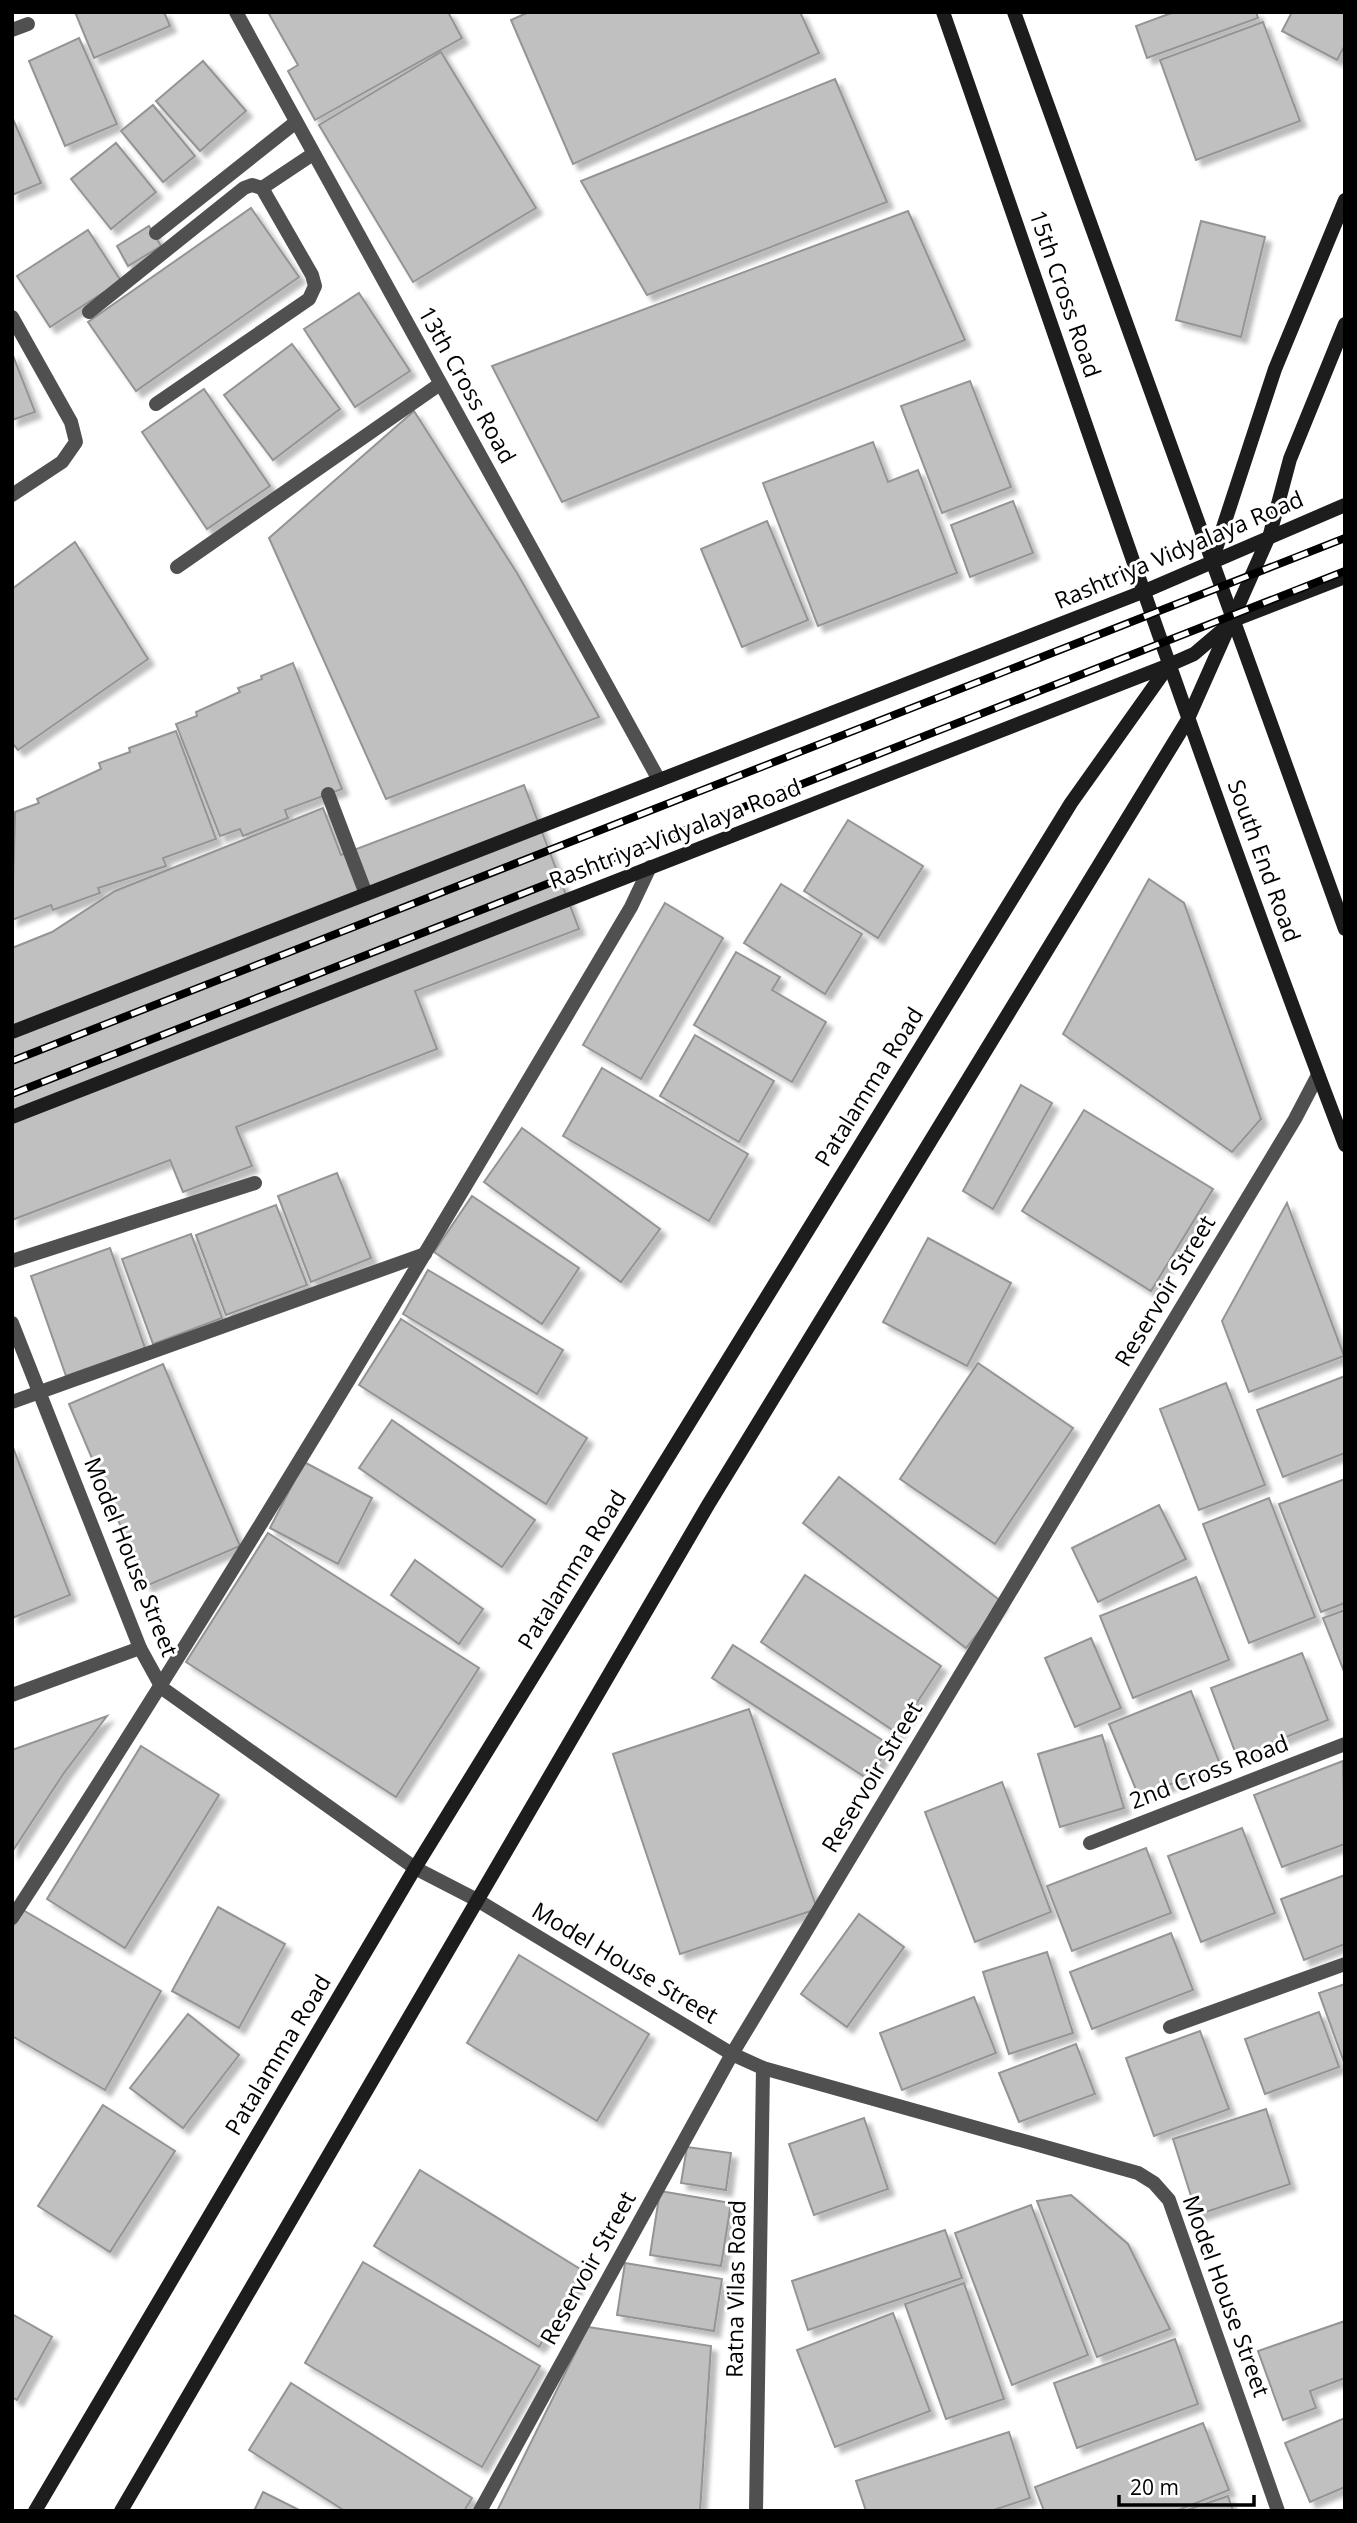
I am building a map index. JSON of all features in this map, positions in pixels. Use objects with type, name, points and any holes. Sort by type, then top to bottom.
[{"type":"main road","name":"15th Cross Road","points":[[943,12],[1145,591]]},
{"type":"main road","name":"15th Cross Road","points":[[1014,12],[1212,561]]},
{"type":"main road","points":[[1345,201],[1275,369],[1212,561],[1345,929]]},
{"type":"main road","points":[[121,2511],[708,1505],[1187,721],[1270,534],[1290,458],[1345,324]]},
{"type":"main road","name":"Rashtriya Vidyalaya Road","points":[[12,1032],[1145,591],[1270,534],[1345,505]]},
{"type":"main road","name":"Rashtriya Vidyalaya Road","points":[[12,1116],[1169,665],[1194,654],[1234,620],[1345,577]]},
{"type":"main road","name":"South End Road","points":[[1145,591],[1187,721],[1220,802],[1345,1145]]},
{"type":"main road","name":"Patalamma Road","points":[[35,2511],[415,1868],[1071,803],[1169,665]]},
{"type":"street","name":"13th Cross Road","points":[[236,12],[659,780]]},
{"type":"street","points":[[12,30],[28,24]]},
{"type":"street","points":[[156,233],[296,122]]},
{"type":"street","points":[[262,188],[313,154]]},
{"type":"street","points":[[89,312],[244,188],[252,185],[262,188],[312,275],[315,286],[309,299],[156,404]]},
{"type":"street","points":[[12,317],[71,422],[76,442],[62,462],[12,495]]},
{"type":"street","points":[[177,567],[440,384]]},
{"type":"street","points":[[328,794],[366,894]]},
{"type":"street","points":[[12,1918],[162,1688],[425,1254],[631,907],[650,867]]},
{"type":"street","name":"Reservoir Street","points":[[480,2511],[732,2054],[1295,1119],[1318,1075]]},
{"type":"street","points":[[12,1261],[255,1183]]},
{"type":"street","points":[[12,1402],[425,1254]]},
{"type":"street","name":"Model House Street","points":[[12,1324],[140,1648],[162,1688],[415,1868],[477,1900],[732,2054],[763,2068],[1138,2173],[1154,2183],[1169,2200],[1278,2511]]},
{"type":"street","points":[[12,1695],[140,1648]]},
{"type":"street","name":"2nd Cross Road","points":[[1090,1843],[1345,1744]]},
{"type":"street","points":[[1170,2027],[1345,1964]]},
{"type":"street","name":"Ratna Vilas Road","points":[[756,2511],[763,2068]]},
{"type":"building","points":[[75,12],[164,12],[170,26],[94,58]]},
{"type":"building","points":[[268,12],[448,12],[462,38],[315,120],[288,71],[298,65]]},
{"type":"building","points":[[529,12],[800,12],[819,53],[573,164],[511,20]]},
{"type":"building","points":[[1174,12],[1256,12],[1258,18],[1147,58],[1136,26]]},
{"type":"building","points":[[1292,12],[1345,12],[1345,45],[1337,60],[1282,31]]},
{"type":"building","points":[[1263,22],[1300,121],[1196,160],[1160,60]]},
{"type":"building","points":[[79,38],[117,124],[65,146],[29,61]]},
{"type":"building","points":[[441,52],[536,208],[413,282],[319,125]]},
{"type":"building","points":[[203,61],[246,111],[200,151],[156,101]]},
{"type":"building","points":[[835,79],[887,202],[647,295],[581,181]]},
{"type":"building","points":[[153,105],[195,156],[163,182],[121,131]]},
{"type":"building","points":[[12,117],[41,183],[12,195]]},
{"type":"building","points":[[116,143],[156,192],[111,229],[71,179]]},
{"type":"building","points":[[251,208],[299,277],[136,391],[88,322]]},
{"type":"building","points":[[908,211],[965,340],[562,502],[492,366]]},
{"type":"building","points":[[1201,221],[1265,237],[1241,337],[1176,320]]},
{"type":"building","points":[[149,226],[161,246],[128,266],[117,246]]},
{"type":"building","points":[[88,230],[121,281],[50,327],[17,276]]},
{"type":"building","points":[[359,293],[410,371],[355,407],[304,329]]},
{"type":"building","points":[[292,344],[340,409],[273,460],[224,395]]},
{"type":"building","points":[[12,353],[35,412],[12,420]]},
{"type":"building","points":[[970,381],[1011,487],[942,513],[901,406]]},
{"type":"building","points":[[204,389],[270,486],[207,529],[142,432]]},
{"type":"building","points":[[414,411],[517,573],[599,717],[386,799],[269,538]]},
{"type":"building","points":[[873,442],[888,482],[918,470],[957,573],[818,626],[763,483]]},
{"type":"building","points":[[1013,501],[1033,553],[970,577],[951,525]]},
{"type":"building","points":[[767,521],[808,620],[742,647],[701,549]]},
{"type":"building","points":[[75,542],[148,659],[18,750],[12,743],[12,589]]},
{"type":"building","points":[[293,663],[342,789],[285,810],[288,818],[243,836],[240,829],[220,836],[176,724],[197,716],[196,712],[240,692],[238,688],[262,679],[261,676]]},
{"type":"building","points":[[176,731],[216,839],[163,858],[166,866],[98,888],[100,893],[53,910],[51,905],[12,920],[15,812],[39,803],[37,799],[101,769],[99,763],[130,752],[129,748]]},
{"type":"building","points":[[524,785],[579,929],[415,991],[437,1049],[236,1127],[252,1166],[183,1192],[170,1160],[12,1220],[12,948],[52,932],[115,891],[323,808],[341,855]]},
{"type":"building","points":[[848,820],[923,866],[878,938],[804,891]]},
{"type":"building","points":[[1149,879],[1184,903],[1261,1119],[1232,1152],[1063,1034]]},
{"type":"building","points":[[781,884],[862,934],[825,994],[744,943]]},
{"type":"building","points":[[665,903],[723,938],[641,1079],[583,1045]]},
{"type":"building","points":[[736,952],[780,977],[772,990],[826,1022],[792,1082],[694,1025]]},
{"type":"building","points":[[695,1035],[774,1081],[739,1142],[660,1096]]},
{"type":"building","points":[[602,1068],[748,1154],[709,1221],[563,1136]]},
{"type":"building","points":[[1021,1085],[1052,1103],[993,1209],[963,1191]]},
{"type":"building","points":[[1084,1110],[1213,1189],[1151,1291],[1022,1211]]},
{"type":"building","points":[[522,1128],[660,1229],[621,1282],[484,1182]]},
{"type":"building","points":[[337,1173],[371,1258],[311,1282],[278,1196]]},
{"type":"building","points":[[472,1196],[579,1268],[542,1324],[434,1252]]},
{"type":"building","points":[[1287,1203],[1344,1356],[1249,1392],[1222,1321]]},
{"type":"building","points":[[276,1205],[307,1285],[226,1315],[196,1235]]},
{"type":"building","points":[[191,1234],[222,1318],[153,1344],[122,1259]]},
{"type":"building","points":[[928,1238],[1011,1283],[967,1366],[883,1322]]},
{"type":"building","points":[[110,1248],[145,1348],[66,1376],[31,1276]]},
{"type":"building","points":[[428,1270],[563,1350],[537,1394],[403,1314]]},
{"type":"building","points":[[401,1319],[587,1438],[546,1504],[359,1385]]},
{"type":"building","points":[[978,1363],[1073,1428],[995,1544],[900,1479]]},
{"type":"building","points":[[163,1364],[240,1546],[146,1586],[69,1404]]},
{"type":"building","points":[[1345,1376],[1345,1453],[1283,1477],[1257,1410]]},
{"type":"building","points":[[1226,1383],[1265,1485],[1199,1510],[1160,1409]]},
{"type":"building","points":[[392,1420],[535,1520],[502,1567],[359,1468]]},
{"type":"building","points":[[12,1445],[70,1595],[12,1618]]},
{"type":"building","points":[[304,1462],[372,1498],[338,1564],[270,1528]]},
{"type":"building","points":[[839,1477],[1002,1602],[966,1648],[803,1523]]},
{"type":"building","points":[[1345,1479],[1345,1603],[1321,1612],[1279,1504]]},
{"type":"building","points":[[1269,1498],[1315,1617],[1249,1643],[1203,1524]]},
{"type":"building","points":[[1159,1505],[1186,1559],[1098,1602],[1072,1548]]},
{"type":"building","points":[[268,1533],[479,1668],[396,1797],[186,1662]]},
{"type":"building","points":[[415,1560],[483,1609],[459,1644],[391,1595]]},
{"type":"building","points":[[805,1575],[941,1666],[897,1733],[761,1642]]},
{"type":"building","points":[[1196,1577],[1229,1660],[1133,1698],[1100,1616]]},
{"type":"building","points":[[1345,1610],[1345,1674],[1323,1618]]},
{"type":"building","points":[[1091,1638],[1121,1708],[1075,1727],[1045,1658]]},
{"type":"building","points":[[733,1645],[890,1745],[868,1779],[712,1678]]},
{"type":"building","points":[[1302,1653],[1328,1720],[1237,1757],[1211,1688]]},
{"type":"building","points":[[1191,1691],[1220,1764],[1139,1797],[1109,1724]]},
{"type":"building","points":[[749,1709],[817,1909],[680,1954],[613,1754]]},
{"type":"building","points":[[107,1716],[64,1773],[12,1852],[12,1750]]},
{"type":"building","points":[[1102,1735],[1124,1808],[1060,1827],[1038,1754]]},
{"type":"building","points":[[141,1746],[219,1795],[125,1948],[47,1899]]},
{"type":"building","points":[[1343,1761],[1345,1844],[1282,1867],[1254,1795]]},
{"type":"building","points":[[1002,1782],[1051,1912],[975,1942],[925,1812]]},
{"type":"building","points":[[1242,1828],[1275,1913],[1201,1942],[1168,1856]]},
{"type":"building","points":[[1146,1848],[1171,1913],[1072,1951],[1047,1886]]},
{"type":"building","points":[[1345,1875],[1345,1944],[1304,1960],[1281,1899]]},
{"type":"building","points":[[218,1907],[285,1944],[239,2028],[172,1991]]},
{"type":"building","points":[[23,1910],[161,1991],[105,2090],[12,2036],[12,1928]]},
{"type":"building","points":[[859,1914],[904,1947],[847,2027],[801,1994]]},
{"type":"building","points":[[1171,1933],[1193,1990],[1092,2029],[1070,1972]]},
{"type":"building","points":[[1047,1952],[1073,2033],[1009,2054],[983,1972]]},
{"type":"building","points":[[519,1955],[649,2034],[597,2121],[467,2043]]},
{"type":"building","points":[[1345,1984],[1345,2065],[1319,1993]]},
{"type":"building","points":[[974,1997],[996,2053],[902,2090],[880,2033]]},
{"type":"building","points":[[1319,2012],[1339,2067],[1265,2094],[1245,2039]]},
{"type":"building","points":[[188,2014],[239,2055],[183,2128],[130,2088]]},
{"type":"building","points":[[1200,2031],[1229,2109],[1154,2136],[1126,2058]]},
{"type":"building","points":[[1076,2044],[1095,2094],[1019,2122],[999,2073]]},
{"type":"building","points":[[103,2105],[175,2151],[110,2252],[38,2206]]},
{"type":"building","points":[[1266,2109],[1290,2184],[1197,2215],[1173,2139]]},
{"type":"building","points":[[864,2118],[888,2189],[814,2215],[789,2144]]},
{"type":"building","points":[[687,2147],[731,2153],[726,2190],[681,2183]]},
{"type":"building","points":[[420,2170],[585,2272],[539,2347],[374,2246]]},
{"type":"building","points":[[660,2191],[731,2203],[721,2266],[650,2255]]},
{"type":"building","points":[[1071,2195],[1128,2244],[1170,2329],[1097,2357],[1037,2201]]},
{"type":"building","points":[[1031,2205],[1088,2355],[1012,2385],[955,2233]]},
{"type":"building","points":[[945,2230],[962,2278],[808,2330],[792,2281]]},
{"type":"building","points":[[363,2262],[540,2366],[482,2467],[305,2363]]},
{"type":"building","points":[[625,2263],[722,2279],[714,2331],[617,2315]]},
{"type":"building","points":[[964,2283],[1004,2399],[946,2419],[905,2304]]},
{"type":"building","points":[[893,2313],[930,2411],[835,2447],[797,2350]]},
{"type":"building","points":[[12,2314],[52,2337],[17,2400],[12,2397]]},
{"type":"building","points":[[1345,2321],[1345,2378],[1310,2391],[1316,2408],[1283,2420],[1258,2351]]},
{"type":"building","points":[[588,2327],[711,2346],[700,2511],[497,2511]]},
{"type":"building","points":[[1175,2339],[1198,2404],[1077,2448],[1054,2383]]},
{"type":"building","points":[[291,2383],[472,2498],[464,2511],[345,2511],[249,2450]]},
{"type":"building","points":[[1345,2418],[1345,2487],[1310,2502],[1285,2443]]},
{"type":"building","points":[[1203,2423],[1229,2490],[1176,2511],[1044,2511],[1035,2487]]},
{"type":"building","points":[[1009,2432],[1030,2498],[991,2511],[866,2511],[856,2481]]},
{"type":"building","points":[[263,2492],[301,2511],[254,2511]]},
{"type":"building","points":[[1228,2496],[1233,2511],[1184,2511]]},
{"type":"railway","points":[[12,1061],[1345,538]]},
{"type":"railway","points":[[12,1094],[1345,571]]}]
